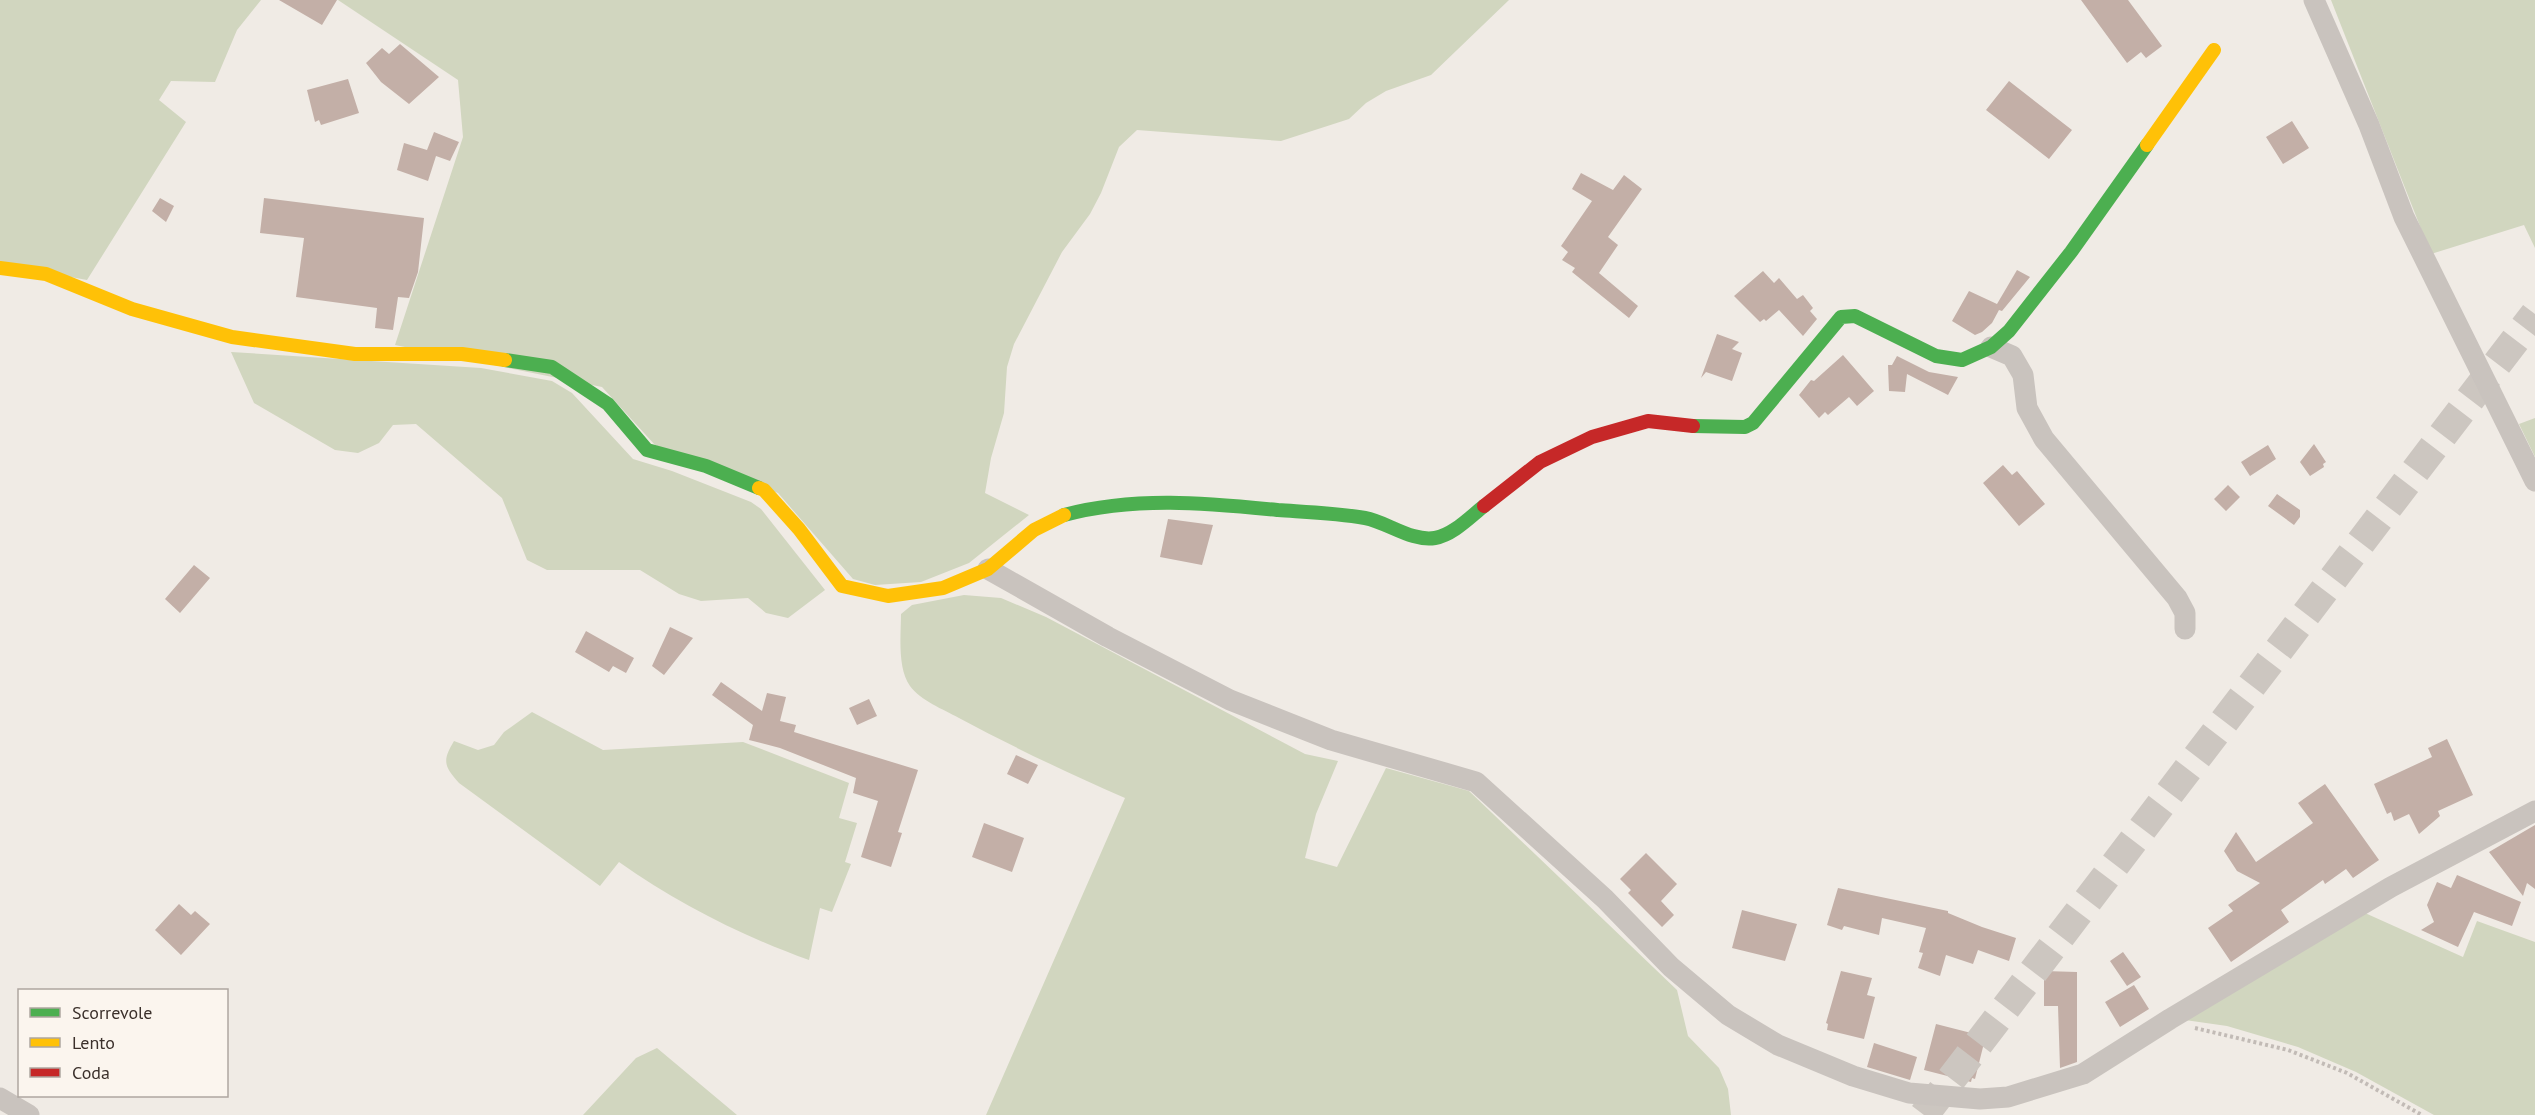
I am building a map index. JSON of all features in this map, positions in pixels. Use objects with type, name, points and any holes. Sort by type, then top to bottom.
[{"type":"street","points":[[2314,0],[2368,125],[2404,217],[2535,481]]},
{"type":"street","points":[[0,268],[46,274],[132,309],[232,337],[356,354],[462,354],[552,368],[608,404],[647,450],[706,465],[764,490],[799,529],[842,586],[888,596],[943,588],[988,569],[1034,530],[1056,517],[1097,506],[1151,502],[1207,503],[1367,518],[1425,539],[1437,538],[1455,529],[1539,462],[1592,437],[1648,422],[1682,426],[1745,427],[1753,423],[1841,317],[1855,316],[1936,356],[1962,360],[1991,347],[2009,331],[2071,252],[2214,50]]},
{"type":"street","points":[[1991,347],[2012,356],[2023,375],[2027,408],[2044,439],[2177,598],[2185,613],[2185,630]]},
{"type":"street","points":[[988,569],[1108,637],[1230,700],[1330,740],[1476,783],[1605,899],[1671,966],[1728,1015],[1778,1045],[1854,1076],[1909,1093],[1980,1099],[2008,1097],[2083,1074],[2170,1019],[2391,887],[2535,811]]},
{"type":"street","points":[[0,1098],[29,1115]]},
{"type":"path","points":[[2170,1019],[2186,1026],[2288,1050],[2347,1073],[2422,1115]]},
{"type":"green space","points":[[0,0],[261,0],[237,30],[215,82],[171,81],[159,100],[186,122],[87,280],[0,264]]},
{"type":"green space","points":[[338,0],[1509,0],[1431,75],[1386,91],[1366,103],[1349,119],[1281,141],[1137,130],[1119,147],[1101,193],[1090,214],[1062,252],[1014,344],[1007,367],[1004,413],[991,458],[985,493],[1029,515],[969,563],[921,582],[875,585],[853,579],[778,493],[655,445],[602,387],[395,345],[463,137],[458,80]]},
{"type":"green space","points":[[2331,0],[2535,0],[2535,248],[2524,225],[2431,254]]},
{"type":"green space","points":[[231,352],[481,368],[552,381],[572,393],[633,459],[672,471],[751,502],[761,509],[825,590],[788,618],[766,613],[748,598],[701,601],[679,594],[640,570],[547,570],[527,560],[502,498],[416,424],[393,425],[379,443],[358,453],[335,450],[254,403]]},
{"type":"green space","points":[[2535,418],[2535,457],[2519,424]]},
{"type":"green space","points":[[964,595],[1001,598],[1046,617],[1305,754],[1338,761],[1316,814],[1305,858],[1337,867],[1386,768],[1469,791],[1677,990],[1688,1036],[1719,1068],[1728,1089],[1731,1115],[986,1115],[1125,798],[979,729],[926,700],[910,686],[901,661],[901,614],[912,605]]},
{"type":"green space","points":[[532,712],[603,750],[743,742],[849,783],[839,818],[857,823],[845,862],[851,864],[832,912],[820,908],[809,960],[759,940],[687,905],[619,862],[600,886],[459,783],[446,763],[454,741],[478,750],[494,745],[504,732]]},
{"type":"green space","points":[[2365,913],[2463,957],[2477,921],[2535,942],[2535,1115],[2434,1115],[2356,1072],[2298,1047],[2227,1026],[2185,1020]]},
{"type":"green space","points":[[657,1048],[737,1115],[583,1115],[636,1058]]},
{"type":"building","points":[[279,0],[337,0],[322,25]]},
{"type":"building","points":[[2081,0],[2128,0],[2162,46],[2146,58],[2141,52],[2127,63]]},
{"type":"building","points":[[400,44],[439,77],[409,104],[381,82],[366,63],[382,48],[389,54]]},
{"type":"building","points":[[348,79],[359,113],[321,125],[319,120],[315,122],[307,90]]},
{"type":"building","points":[[2009,81],[2072,130],[2049,159],[1986,110]]},
{"type":"building","points":[[2292,121],[2309,148],[2283,164],[2266,137]]},
{"type":"building","points":[[434,132],[459,142],[450,161],[436,156],[428,181],[397,170],[404,143],[427,150]]},
{"type":"building","points":[[1581,173],[1613,190],[1624,175],[1642,189],[1608,237],[1618,245],[1599,273],[1638,306],[1629,318],[1572,272],[1575,268],[1562,260],[1568,252],[1561,246],[1592,201],[1572,189]]},
{"type":"building","points":[[160,198],[174,206],[166,222],[152,211]]},
{"type":"building","points":[[264,198],[424,218],[418,272],[409,298],[398,297],[393,330],[375,328],[377,308],[296,297],[304,238],[260,233]]},
{"type":"building","points":[[2017,270],[2030,277],[1982,332],[1975,335],[1952,321],[1969,291],[1997,304]]},
{"type":"building","points":[[1763,271],[1774,283],[1779,278],[1797,299],[1803,295],[1813,308],[1810,311],[1817,319],[1803,336],[1779,310],[1766,321],[1764,319],[1760,322],[1734,296]]},
{"type":"building","points":[[1717,334],[1739,342],[1732,349],[1742,353],[1732,381],[1706,372],[1701,378]]},
{"type":"building","points":[[1843,355],[1874,391],[1857,406],[1849,397],[1828,415],[1825,412],[1819,418],[1799,395],[1811,380],[1814,381]]},
{"type":"building","points":[[1897,356],[1929,372],[1958,377],[1948,395],[1907,374],[1905,392],[1889,391],[1888,365],[1892,365]]},
{"type":"building","points":[[2314,444],[2326,462],[2323,464],[2324,467],[2310,476],[2300,462]]},
{"type":"building","points":[[2268,445],[2276,459],[2250,476],[2241,462]]},
{"type":"building","points":[[2003,465],[2012,475],[2017,471],[2045,504],[2019,526],[1983,483]]},
{"type":"building","points":[[2228,485],[2240,497],[2226,511],[2214,499]]},
{"type":"building","points":[[2277,494],[2300,510],[2300,517],[2294,525],[2268,506]]},
{"type":"building","points":[[1168,519],[1213,525],[1202,565],[1160,557]]},
{"type":"building","points":[[194,565],[210,578],[180,613],[165,599]]},
{"type":"building","points":[[670,627],[693,638],[664,675],[652,666]]},
{"type":"building","points":[[586,631],[634,658],[626,673],[613,666],[609,672],[575,652]]},
{"type":"building","points":[[721,682],[762,711],[767,693],[786,697],[780,721],[796,725],[794,732],[918,770],[898,832],[902,833],[891,867],[861,857],[878,801],[853,793],[856,778],[780,748],[749,740],[753,725],[712,695]]},
{"type":"building","points":[[869,699],[877,716],[857,725],[849,708]]},
{"type":"building","points":[[2447,739],[2473,795],[2438,811],[2440,816],[2419,834],[2409,814],[2394,821],[2391,812],[2387,814],[2374,784],[2432,757],[2428,748]]},
{"type":"building","points":[[1016,755],[1038,765],[1028,784],[1007,774]]},
{"type":"building","points":[[2325,784],[2379,860],[2353,878],[2346,869],[2325,884],[2323,880],[2281,910],[2289,922],[2231,962],[2208,928],[2233,911],[2228,905],[2260,883],[2237,871],[2224,851],[2236,832],[2256,862],[2313,823],[2298,803]]},
{"type":"building","points":[[984,823],[1024,838],[1012,872],[972,857]]},
{"type":"building","points":[[2535,825],[2535,889],[2527,883],[2523,896],[2489,852]]},
{"type":"building","points":[[1646,853],[1677,884],[1661,901],[1674,915],[1662,927],[1628,893],[1631,890],[1620,879]]},
{"type":"building","points":[[2457,875],[2521,902],[2512,926],[2474,912],[2458,947],[2421,930],[2434,922],[2427,905],[2437,882],[2451,888]]},
{"type":"building","points":[[1838,888],[1948,911],[1948,913],[1982,927],[2016,938],[2009,961],[1978,950],[1973,964],[1946,955],[1940,976],[1918,968],[1923,953],[1919,952],[1926,928],[1882,918],[1879,935],[1844,926],[1842,930],[1827,925]]},
{"type":"building","points":[[179,904],[191,915],[195,911],[210,924],[181,955],[155,930]]},
{"type":"building","points":[[1742,910],[1797,924],[1785,961],[1732,948]]},
{"type":"building","points":[[2123,952],[2141,977],[2127,986],[2110,961]]},
{"type":"building","points":[[1841,971],[1872,978],[1867,995],[1875,997],[1864,1039],[1827,1030],[1828,1024],[1826,1023]]},
{"type":"building","points":[[2044,971],[2077,972],[2077,1062],[2060,1068],[2058,1006],[2044,1006]]},
{"type":"building","points":[[2134,985],[2149,1009],[2120,1027],[2105,1002]]},
{"type":"building","points":[[1936,1024],[1983,1036],[1985,1039],[1975,1079],[1972,1078],[1971,1082],[1924,1070]]},
{"type":"building","points":[[1874,1043],[1917,1057],[1910,1080],[1867,1067]]},
{"type":"tunnel","points":[[1924,1115],[2535,314]]},
{"type":"traffic: fast","points":[[1693,426],[1745,427],[1753,423],[1841,317],[1855,316],[1936,356],[1962,360],[1991,347],[2009,331],[2071,252],[2147,145]]},
{"type":"traffic: fast","points":[[505,360],[552,367],[608,404],[647,450],[706,466],[759,488]]},
{"type":"traffic: fast","points":[[1064,515],[1117,505],[1197,503],[1365,518],[1417,537],[1435,538],[1461,525],[1484,506]]},
{"type":"traffic: slow","points":[[2147,145],[2214,50]]},
{"type":"traffic: slow","points":[[0,268],[46,274],[132,309],[232,337],[355,354],[462,354],[505,360]]},
{"type":"traffic: slow","points":[[759,488],[764,490],[799,529],[842,586],[888,596],[943,588],[988,569],[1034,530],[1064,515]]},
{"type":"traffic: jam","points":[[1484,506],[1540,462],[1592,437],[1648,421],[1693,426]]}]
